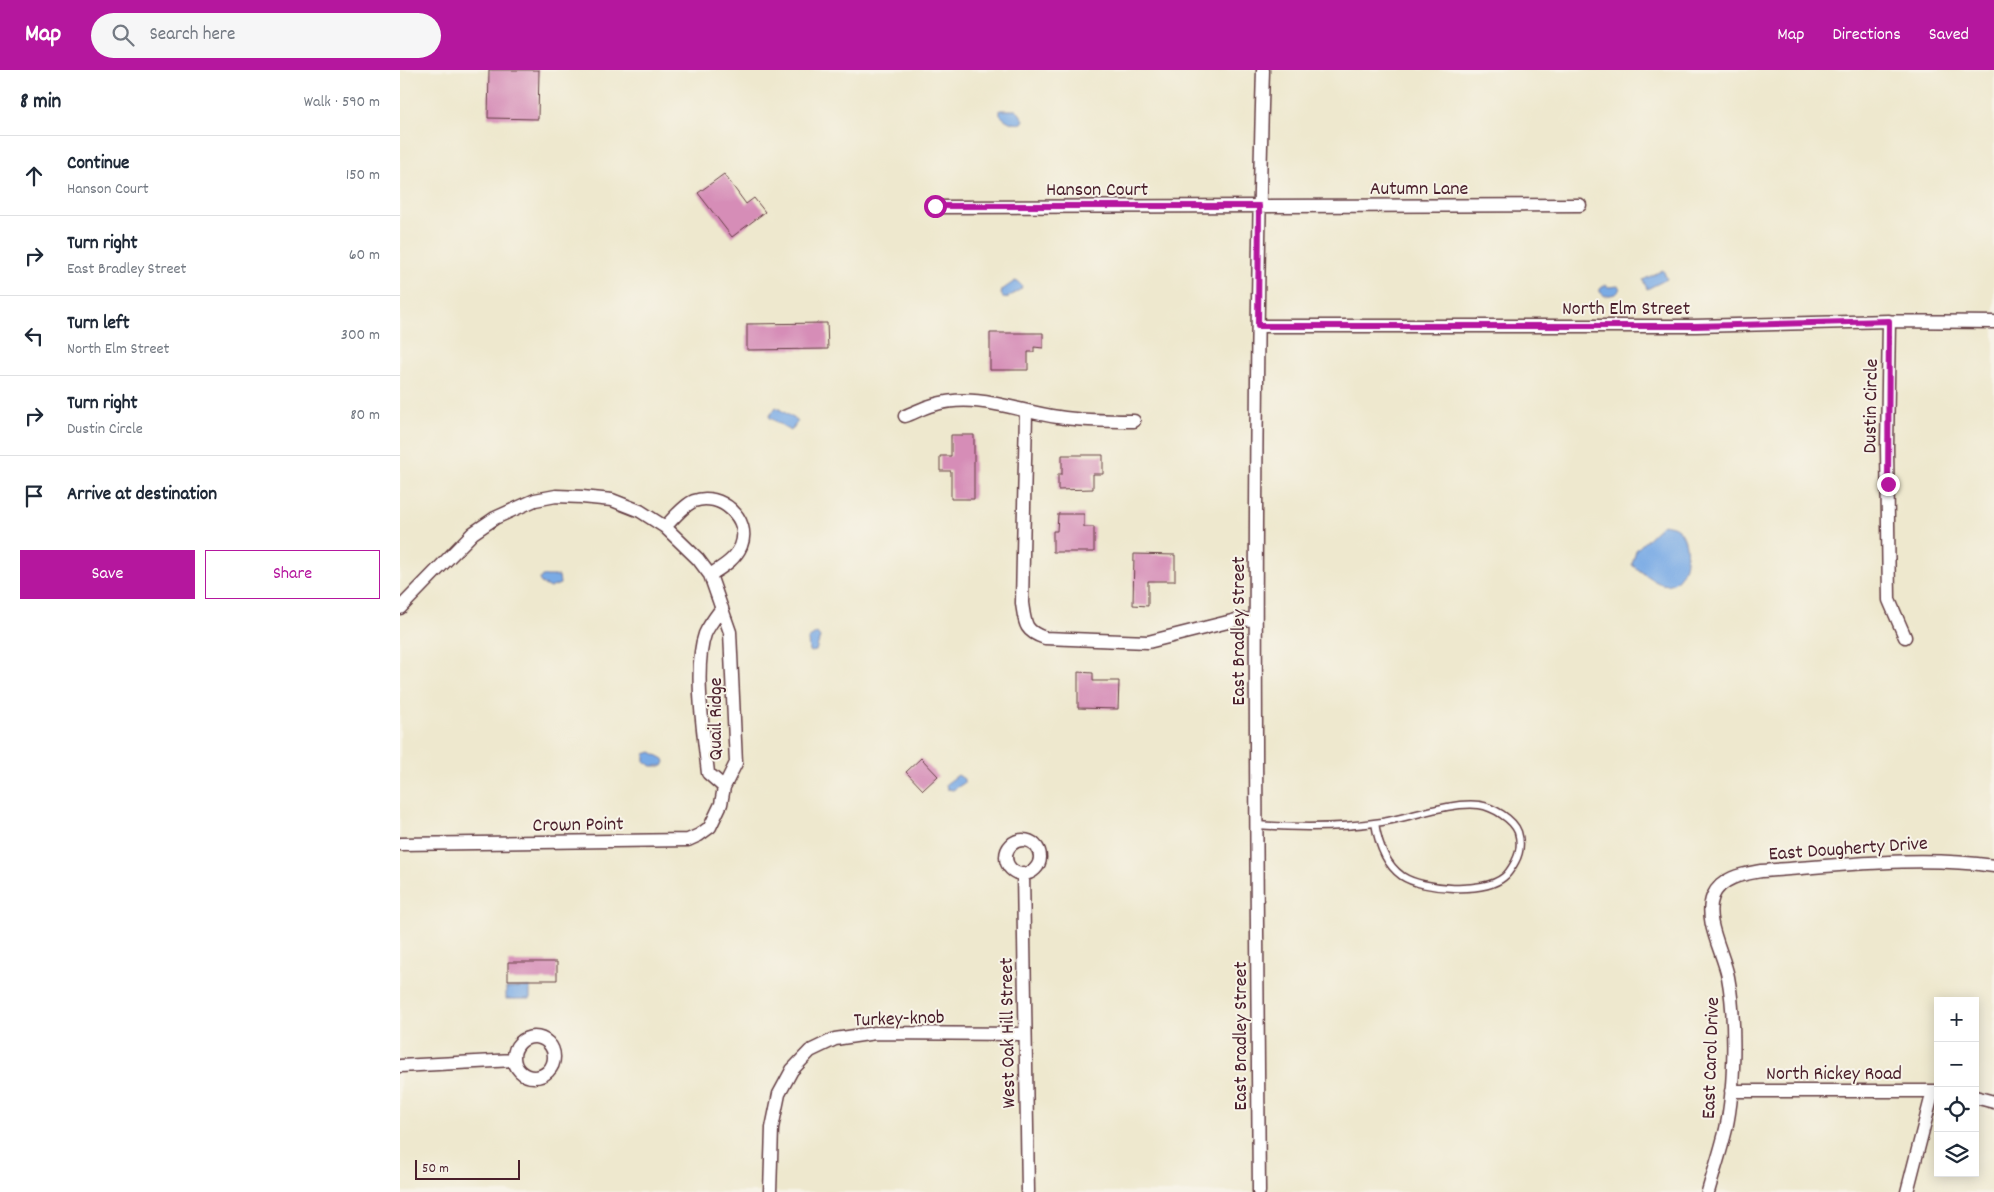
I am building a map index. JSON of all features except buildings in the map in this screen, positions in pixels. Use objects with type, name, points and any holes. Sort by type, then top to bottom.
[{"type":"street","name":"East Bradley Street","points":[[1259,1192],[1255,619],[1259,206],[1263,70]]},
{"type":"street","name":"Autumn Lane","points":[[1259,206],[1580,205]]},
{"type":"street","name":"Hanson Court","points":[[935,206],[1259,206]]},
{"type":"street","name":"North Elm Street","points":[[1258,326],[1685,326],[1889,321],[1994,322]]},
{"type":"street","name":"Dustin Circle","points":[[1889,321],[1887,447],[1889,600],[1905,637]]},
{"type":"street","points":[[905,416],[933,405],[956,401],[983,401],[1026,412],[1081,421],[1134,421]]},
{"type":"street","points":[[1026,412],[1022,603],[1028,630],[1045,638],[1148,642],[1236,620],[1255,619]]},
{"type":"street","name":"Quail Ridge","points":[[400,608],[473,533],[495,518],[535,500],[556,496],[612,500],[640,512],[665,526],[698,559],[710,575],[722,608],[730,632],[736,763],[724,787],[708,773],[701,700],[700,658],[706,633],[722,608]]},
{"type":"street","points":[[665,526],[692,502],[708,498],[724,502],[738,517],[742,530],[741,545],[732,560],[710,575]]},
{"type":"street","name":"Crown Point","points":[[400,844],[688,840],[700,836],[710,827],[721,804],[724,787]]},
{"type":"street","name":"East Dougherty Drive","points":[[1712,896],[1728,880],[1740,874],[1761,871],[1929,860],[1961,861],[1994,866]]},
{"type":"street","name":"West Oak Hill Street","points":[[1023,873],[1028,1192]]},
{"type":"street","name":"East Carol Drive","points":[[1708,1192],[1726,1128],[1731,1091],[1732,996],[1726,968],[1710,918],[1712,896]]},
{"type":"street","name":"Turkey-knob","points":[[770,1192],[772,1128],[780,1094],[792,1070],[810,1051],[835,1039],[875,1033],[1025,1034]]},
{"type":"street","points":[[400,1066],[514,1060]]},
{"type":"street","name":"North Rickey Road","points":[[1731,1091],[1934,1091]]},
{"type":"street","points":[[1907,1192],[1934,1095]]},
{"type":"street","points":[[1979,1097],[1994,1102]]},
{"type":"lane","points":[[1257,825],[1290,828],[1374,823],[1463,804],[1482,806],[1494,810],[1506,818],[1517,830],[1520,840],[1519,856],[1503,877],[1493,883],[1468,888],[1436,888],[1402,876],[1390,864],[1377,837],[1374,823]]},
{"type":"water","points":[[1000,110],[1017,110],[1024,120],[1022,123],[1010,122],[1000,115]]},
{"type":"water","points":[[1663,270],[1667,279],[1647,289],[1643,280]]},
{"type":"water","points":[[1015,281],[1022,286],[1021,289],[1007,298],[1003,297],[1001,294],[1002,290]]},
{"type":"water","points":[[1605,285],[1609,287],[1618,286],[1621,289],[1616,294],[1605,296],[1600,292],[1600,289]]},
{"type":"water","points":[[776,407],[798,421],[791,431],[769,417]]},
{"type":"water","points":[[1663,524],[1674,526],[1681,533],[1687,552],[1683,572],[1678,580],[1671,584],[1658,583],[1632,565],[1636,550]]},
{"type":"water","points":[[542,576],[559,576],[560,584],[550,588],[539,580]]},
{"type":"water","points":[[817,633],[820,637],[816,651],[811,652],[809,651],[808,639]]},
{"type":"water","points":[[651,752],[664,759],[663,766],[652,766],[645,762],[645,754]]},
{"type":"water","points":[[958,775],[964,779],[964,783],[953,790],[947,789],[946,784]]},
{"type":"water","points":[[530,987],[530,999],[506,999],[506,988]]},
{"type":"route","points":[[935,206],[1259,206],[1258,326],[1695,326],[1889,321],[1888,484]]}]
